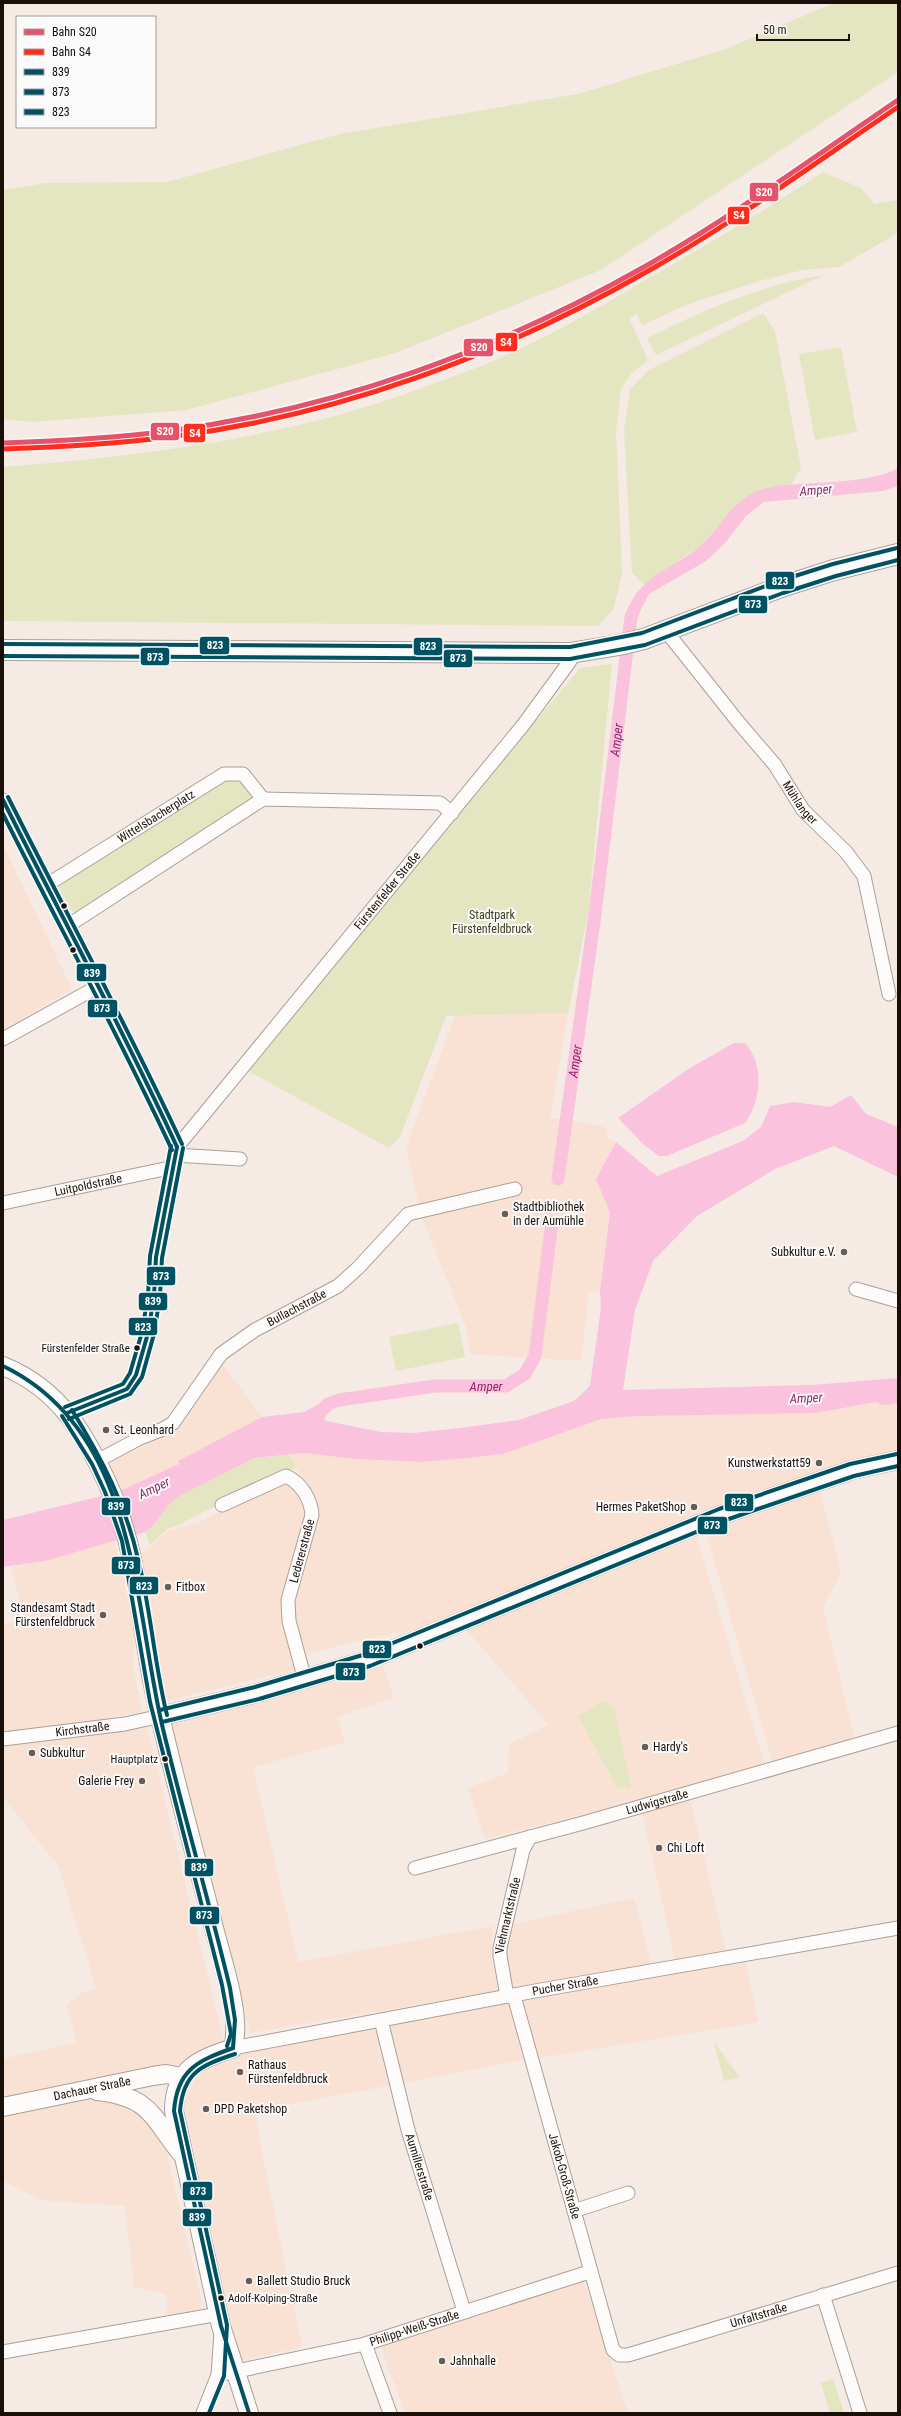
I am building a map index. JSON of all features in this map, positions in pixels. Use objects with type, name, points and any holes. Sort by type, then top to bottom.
[{"type":"main road","points":[[3,650],[570,653],[619,645],[644,638],[781,587],[834,570],[898,554]]},
{"type":"street","name":"Mühlanger","points":[[666,630],[734,717],[776,765],[803,810],[846,852],[864,876],[889,994]]},
{"type":"street","name":"Fürstenfelder Straße","points":[[68,1413],[127,1390],[136,1375],[148,1333],[154,1296],[156,1257],[175,1156],[265,1040],[524,724],[570,661],[570,653]]},
{"type":"street","name":"Wittelsbacherplatz","points":[[45,886],[224,774],[243,774],[263,799]]},
{"type":"street","points":[[66,927],[263,799],[440,803],[452,813]]},
{"type":"street","points":[[3,800],[66,927],[137,1060],[175,1156]]},
{"type":"street","points":[[3,1039],[97,987]]},
{"type":"street","name":"Luitpoldstraße","points":[[3,1202],[175,1156],[240,1159]]},
{"type":"street","name":"Bullachstraße","points":[[97,1461],[140,1438],[163,1429],[173,1422],[221,1354],[255,1330],[338,1286],[358,1268],[408,1214],[515,1189]]},
{"type":"street","points":[[856,1289],[898,1301]]},
{"type":"street","points":[[4,1366],[29,1378],[51,1394],[68,1413],[97,1461],[111,1490],[128,1540],[160,1716],[228,1984],[237,2034],[233,2048],[198,2063],[181,2077],[176,2086],[174,2110],[220,2320],[226,2373],[249,2413]]},
{"type":"street","points":[[160,1716],[305,1680],[408,1645],[721,1515],[852,1470],[897,1464]]},
{"type":"street","name":"Ledererstraße","points":[[222,1505],[286,1476],[296,1480],[311,1504],[312,1515],[288,1600],[289,1622],[305,1680]]},
{"type":"street","name":"Kirchstraße","points":[[3,1739],[125,1724],[160,1716]]},
{"type":"street","name":"Ludwigstraße","points":[[415,1868],[898,1733]]},
{"type":"street","name":"Viehmarktstraße","points":[[511,1996],[500,1956],[500,1948],[523,1850],[530,1837]]},
{"type":"street","name":"Pucher Straße","points":[[233,2048],[511,1996],[898,1928]]},
{"type":"street","name":"Jakob-Groß-Straße","points":[[511,1996],[574,2211],[589,2272],[613,2350],[619,2355]]},
{"type":"street","name":"Aumillerstraße","points":[[381,2020],[408,2130],[464,2311]]},
{"type":"street","name":"Dachauer Straße","points":[[4,2104],[160,2075],[181,2077]]},
{"type":"street","points":[[83,2089],[123,2095],[143,2104],[156,2117],[167,2136],[184,2156]]},
{"type":"street","points":[[574,2211],[628,2193]]},
{"type":"street","name":"Philipp-Weiß-Straße","points":[[226,2373],[365,2344],[589,2272]]},
{"type":"street","name":"Unfaltstraße","points":[[619,2355],[628,2355],[898,2273]]},
{"type":"street","points":[[823,2295],[860,2413]]},
{"type":"street","points":[[3,2352],[220,2320]]},
{"type":"street","points":[[365,2344],[390,2413]]},
{"type":"street","points":[[203,2413],[226,2373]]},
{"type":"shaded area","points":[[3,845],[72,989],[3,1030]]},
{"type":"shaded area","points":[[568,1013],[550,1118],[567,1119],[605,1127],[609,1139],[616,1142],[596,1179],[610,1213],[600,1291],[589,1292],[581,1361],[471,1354],[466,1327],[422,1218],[406,1147],[455,1016]]},
{"type":"shaded area","points":[[216,1355],[262,1417],[178,1461],[179,1464],[122,1490],[106,1461],[172,1424]]},
{"type":"shaded area","points":[[876,1402],[882,1405],[898,1403],[898,1451],[855,1461],[433,1626],[365,1639],[302,1655],[295,1626],[294,1601],[298,1576],[318,1506],[289,1455],[304,1453],[355,1459],[422,1462],[460,1459],[503,1454],[601,1419],[640,1416],[816,1413]]},
{"type":"shaded area","points":[[286,1479],[295,1483],[309,1514],[292,1567],[296,1669],[166,1701],[139,1557],[168,1531],[197,1523]]},
{"type":"shaded area","points":[[819,1487],[841,1572],[823,1607],[856,1746],[774,1767],[705,1529]]},
{"type":"shaded area","points":[[695,1532],[766,1769],[485,1839],[468,1788],[508,1773],[509,1744],[549,1725],[463,1626]]},
{"type":"shaded area","points":[[114,1540],[135,1628],[133,1667],[142,1712],[4,1736],[3,1624],[25,1620],[11,1567],[45,1561]]},
{"type":"shaded area","points":[[382,1663],[394,1698],[337,1717],[345,1742],[253,1767],[298,1962],[493,1926],[491,1954],[498,1991],[250,2033],[168,1719]]},
{"type":"shaded area","points":[[147,1727],[223,2039],[172,2068],[8,2102],[3,2083],[3,2059],[77,2042],[66,2005],[83,1992],[96,1988],[59,1867],[3,1797],[3,1747]]},
{"type":"shaded area","points":[[690,1798],[726,1950],[675,1959],[642,1812]]},
{"type":"shaded area","points":[[634,1898],[651,1963],[510,1988],[502,1951],[504,1926]]},
{"type":"shaded area","points":[[746,1963],[758,2022],[533,2059],[515,1998]]},
{"type":"shaded area","points":[[507,2000],[523,2060],[255,2111],[302,2347],[240,2361],[184,2103],[186,2091],[192,2081],[204,2069],[225,2058]]},
{"type":"shaded area","points":[[89,2097],[131,2102],[164,2142],[202,2302],[196,2314],[167,2318],[166,2294],[134,2287],[125,2206],[41,2200],[3,2181],[3,2117]]},
{"type":"shaded area","points":[[583,2278],[628,2413],[405,2413],[380,2344]]},
{"type":"green space","points":[[834,3],[898,3],[898,72],[601,270],[395,353],[187,410],[32,422],[3,419],[3,190],[45,183],[167,182],[340,134],[578,94],[726,49]]},
{"type":"green space","points":[[823,172],[861,188],[874,204],[898,200],[898,233],[839,267],[803,270],[759,281],[686,305],[642,325],[637,314],[629,318],[648,360],[631,374],[621,389],[616,431],[622,573],[614,608],[598,626],[3,621],[3,467],[134,454],[264,433],[349,412],[420,389],[508,355],[573,322],[731,230]]},
{"type":"green space","points":[[824,275],[656,355],[647,338],[689,318],[733,300],[778,285]]},
{"type":"green space","points":[[763,313],[775,331],[801,468],[791,485],[764,488],[745,497],[699,547],[644,585],[632,572],[624,430],[630,389],[649,370]]},
{"type":"green space","points":[[841,347],[857,432],[815,440],[799,354]]},
{"type":"green space","name":"Stadtpark Fürstenfeldbruck","points":[[612,664],[588,914],[568,1013],[446,1016],[400,1137],[389,1148],[248,1071],[580,668]]},
{"type":"green space","points":[[225,779],[240,781],[252,797],[74,914],[57,885]]},
{"type":"green space","points":[[458,1323],[465,1357],[396,1371],[389,1337]]},
{"type":"green space","points":[[289,1455],[296,1468],[225,1501],[179,1525],[167,1529],[150,1545],[145,1532],[153,1526],[169,1505],[179,1496],[213,1477],[254,1458]]},
{"type":"green space","points":[[603,1701],[614,1708],[631,1788],[617,1787],[578,1716]]},
{"type":"green space","points":[[714,2042],[740,2078],[724,2081]]},
{"type":"green space","points":[[833,2379],[844,2413],[830,2413],[821,2383]]},
{"type":"water","points":[[898,468],[898,486],[883,491],[764,502],[746,516],[725,543],[706,561],[649,594],[635,624],[623,628],[632,600],[639,590],[650,580],[699,547],[737,504],[755,491],[780,486],[854,480],[886,473]]},
{"type":"water","points":[[734,1043],[745,1043],[756,1062],[758,1072],[755,1104],[745,1123],[667,1156],[659,1156],[644,1145],[618,1118],[690,1068]]},
{"type":"water","points":[[851,1095],[866,1114],[898,1127],[898,1177],[834,1146],[775,1169],[697,1216],[653,1261],[635,1310],[623,1390],[812,1385],[898,1378],[898,1403],[882,1405],[876,1402],[816,1413],[640,1416],[601,1419],[503,1454],[460,1459],[422,1462],[355,1459],[304,1453],[254,1458],[179,1496],[169,1505],[153,1526],[145,1532],[45,1561],[3,1567],[3,1520],[122,1490],[179,1464],[178,1461],[262,1417],[304,1412],[317,1405],[328,1404],[329,1411],[324,1419],[326,1421],[381,1432],[413,1433],[519,1420],[574,1401],[590,1386],[601,1308],[600,1291],[610,1213],[596,1179],[616,1142],[657,1176],[743,1141],[761,1127],[770,1106],[794,1102],[830,1107]]},
{"type":"waterway","name":"Amper","points":[[558,1179],[595,914],[631,617],[634,610]]},
{"type":"waterway","name":"Amper","points":[[317,1416],[328,1404],[339,1400],[435,1386],[506,1386],[525,1374],[535,1356],[552,1222]]},
{"type":"rail line","name":"S20","points":[[3,443],[128,436],[231,421],[293,408],[354,391],[414,372],[474,350],[532,325],[589,297],[677,248],[772,186],[898,100]]},
{"type":"rail line","name":"S4","points":[[3,449],[128,442],[232,427],[294,414],[417,378],[477,355],[535,329],[648,271],[712,233],[898,107]]},
{"type":"transit line","name":"823","points":[[3,644],[570,647],[642,633],[779,581],[833,564],[897,548]]},
{"type":"transit line","name":"873","points":[[3,656],[570,659],[645,645],[783,593],[836,576],[898,560]]},
{"type":"transit line","name":"823","points":[[8,797],[119,1013],[182,1144]]},
{"type":"transit line","name":"839","points":[[3,800],[114,1016],[177,1147]]},
{"type":"transit line","name":"873","points":[[3,814],[110,1023],[172,1150]]},
{"type":"transit line","name":"823","points":[[65,1407],[123,1384],[130,1373],[142,1332],[148,1295],[150,1256],[171,1146]]},
{"type":"transit line","name":"839","points":[[67,1413],[127,1389],[136,1375],[148,1333],[154,1296],[156,1257],[177,1147]]},
{"type":"transit line","name":"873","points":[[69,1419],[130,1394],[142,1377],[154,1334],[160,1296],[162,1258],[183,1148]]},
{"type":"transit line","name":"839","points":[[3,1366],[47,1395],[81,1432],[105,1476],[122,1525],[135,1576],[163,1729],[230,1988],[235,2020],[233,2048]]},
{"type":"transit line","name":"823","points":[[72,1410],[93,1446],[111,1482],[127,1520],[133,1539],[142,1578],[167,1715]]},
{"type":"transit line","name":"873","points":[[62,1416],[92,1464],[105,1492],[122,1541],[150,1702],[222,1985],[231,2034],[227,2046]]},
{"type":"transit line","name":"823","points":[[160,1710],[255,1687],[366,1654],[719,1509],[850,1464],[897,1454]]},
{"type":"transit line","name":"873","points":[[162,1722],[259,1699],[370,1666],[723,1521],[854,1476],[898,1466]]},
{"type":"transit line","name":"839","points":[[233,2048],[199,2063],[184,2076],[179,2086],[174,2111],[221,2326],[249,2413]]},
{"type":"transit line","name":"873","points":[[209,2413],[224,2376],[227,2325],[180,2111],[185,2087],[196,2072],[213,2062],[235,2054]]},
{"type":"place","name":"Stadtbibliothek in der Aumühle","points":[[505,1214]]},
{"type":"place","name":"Subkultur e.V.","points":[[844,1252]]},
{"type":"place","name":"Fürstenfelder Straße","points":[[137,1348]]},
{"type":"place","name":"St. Leonhard","points":[[106,1430]]},
{"type":"place","name":"Kunstwerkstatt59","points":[[819,1463]]},
{"type":"place","name":"Hermes PaketShop","points":[[694,1507]]},
{"type":"place","name":"Fitbox","points":[[168,1587]]},
{"type":"place","name":"Standesamt Stadt Fürstenfeldbruck","points":[[103,1615]]},
{"type":"place","name":"Hardy's","points":[[645,1747]]},
{"type":"place","name":"Subkultur","points":[[32,1753]]},
{"type":"place","name":"Hauptplatz","points":[[165,1759]]},
{"type":"place","name":"Galerie Frey","points":[[142,1781]]},
{"type":"place","name":"Chi Loft","points":[[659,1848]]},
{"type":"place","name":"Rathaus Fürstenfeldbruck","points":[[240,2072]]},
{"type":"place","name":"DPD Paketshop","points":[[206,2109]]},
{"type":"place","name":"Ballett Studio Bruck","points":[[249,2281]]},
{"type":"place","name":"Adolf-Kolping-Straße","points":[[221,2298]]},
{"type":"place","name":"Jahnhalle","points":[[442,2361]]}]
